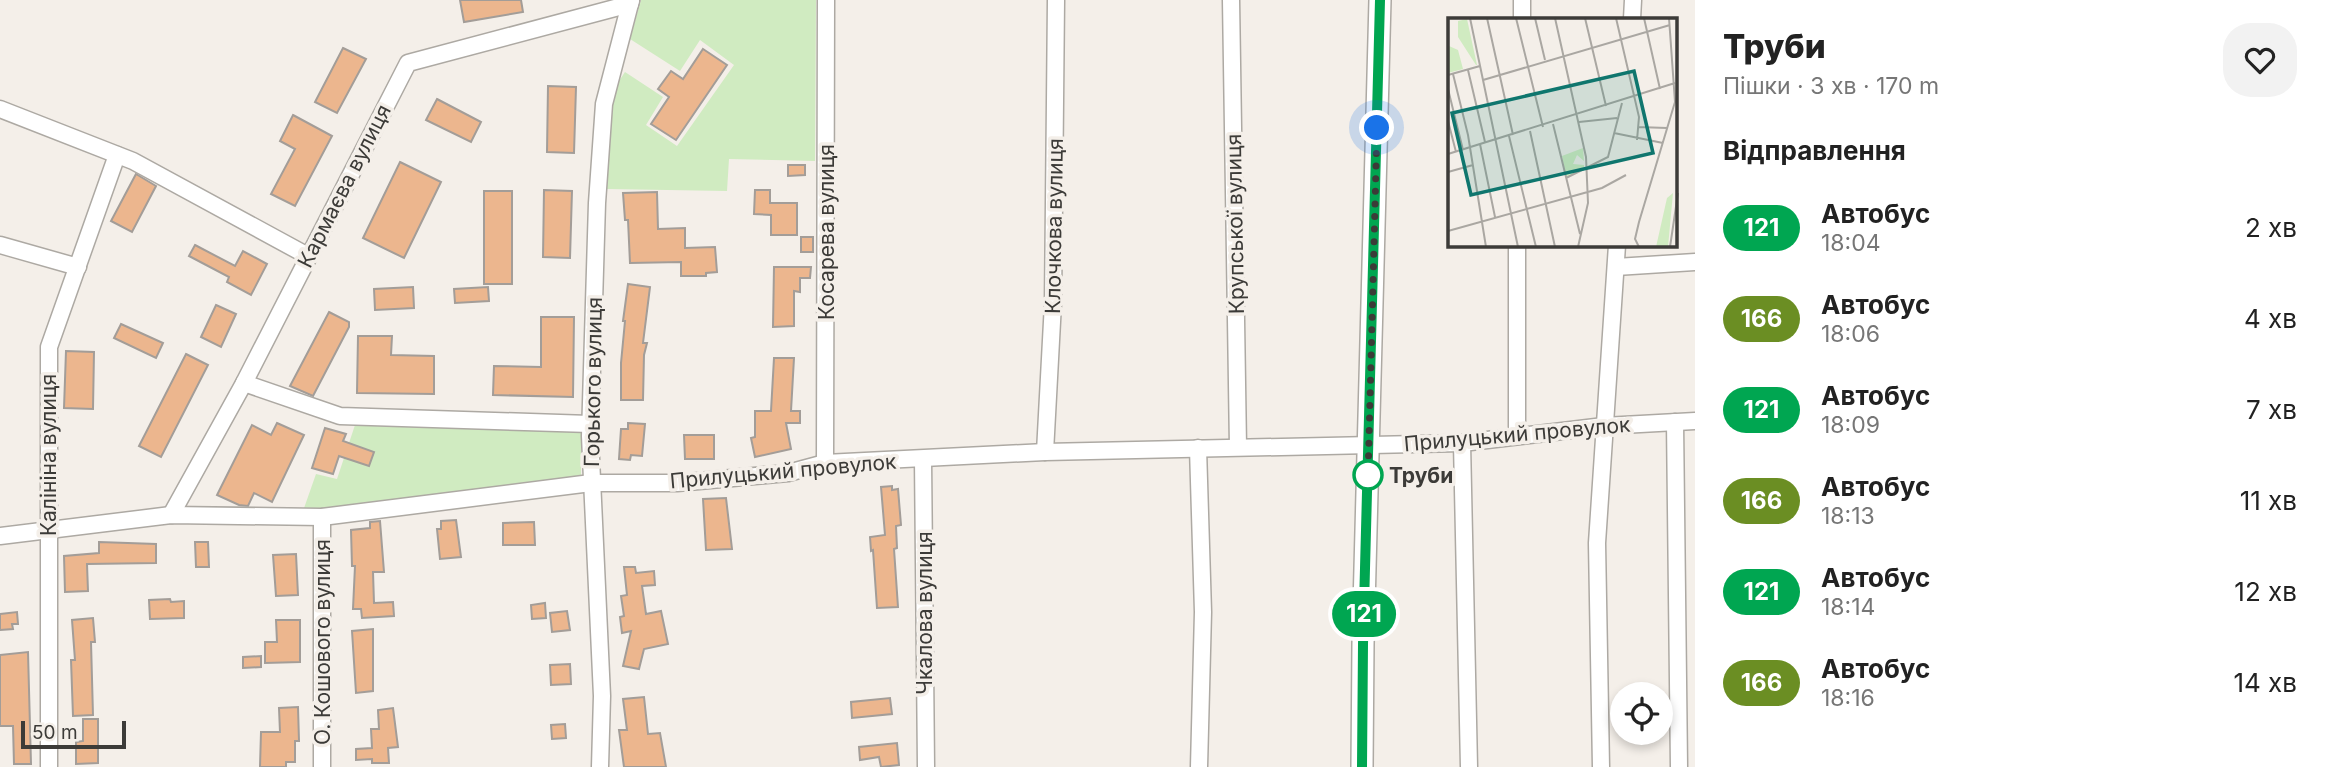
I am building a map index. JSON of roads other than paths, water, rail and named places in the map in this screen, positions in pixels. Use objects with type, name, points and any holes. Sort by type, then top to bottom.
[{"type":"main road","points":[[1362,767],[1380,0]]},
{"type":"street","name":"Косарева вулиця","points":[[825,463],[826,0]]},
{"type":"street","name":"Клочкова вулиця","points":[[1045,452],[1054,303],[1056,0]]},
{"type":"street","name":"Крупської вулиця","points":[[1231,0],[1238,447]]},
{"type":"street","points":[[1522,0],[1522,18]]},
{"type":"street","points":[[1632,18],[1633,0]]},
{"type":"street","name":"Кармаєва вулиця","points":[[171,515],[244,383],[408,63],[630,2]]},
{"type":"street","name":"Горького вулиця","points":[[600,767],[603,696],[590,424],[597,203],[604,104],[630,2]]},
{"type":"street","points":[[0,109],[133,161],[308,256]]},
{"type":"street","name":"Калініна вулиця","points":[[49,767],[49,346],[117,155]]},
{"type":"street","points":[[0,245],[78,267]]},
{"type":"street","points":[[1517,247],[1517,436]]},
{"type":"street","points":[[1601,767],[1597,543],[1617,247]]},
{"type":"street","points":[[1616,267],[1695,262]]},
{"type":"street","points":[[244,383],[340,416],[590,424]]},
{"type":"street","name":"Прилуцький провулок","points":[[0,536],[171,515],[322,517],[591,483],[677,483],[788,473],[825,463],[1045,452],[1462,443],[1604,426],[1695,421]]},
{"type":"street","points":[[1675,422],[1679,767]]},
{"type":"street","points":[[1462,443],[1469,767]]},
{"type":"street","points":[[1198,448],[1203,612],[1199,767]]},
{"type":"street","name":"Чкалова вулиця","points":[[923,459],[926,767]]},
{"type":"street","name":"О. Кошового вулиця","points":[[322,517],[322,767]]},
{"type":"place","name":"Труби","points":[[1368,475]]}]
